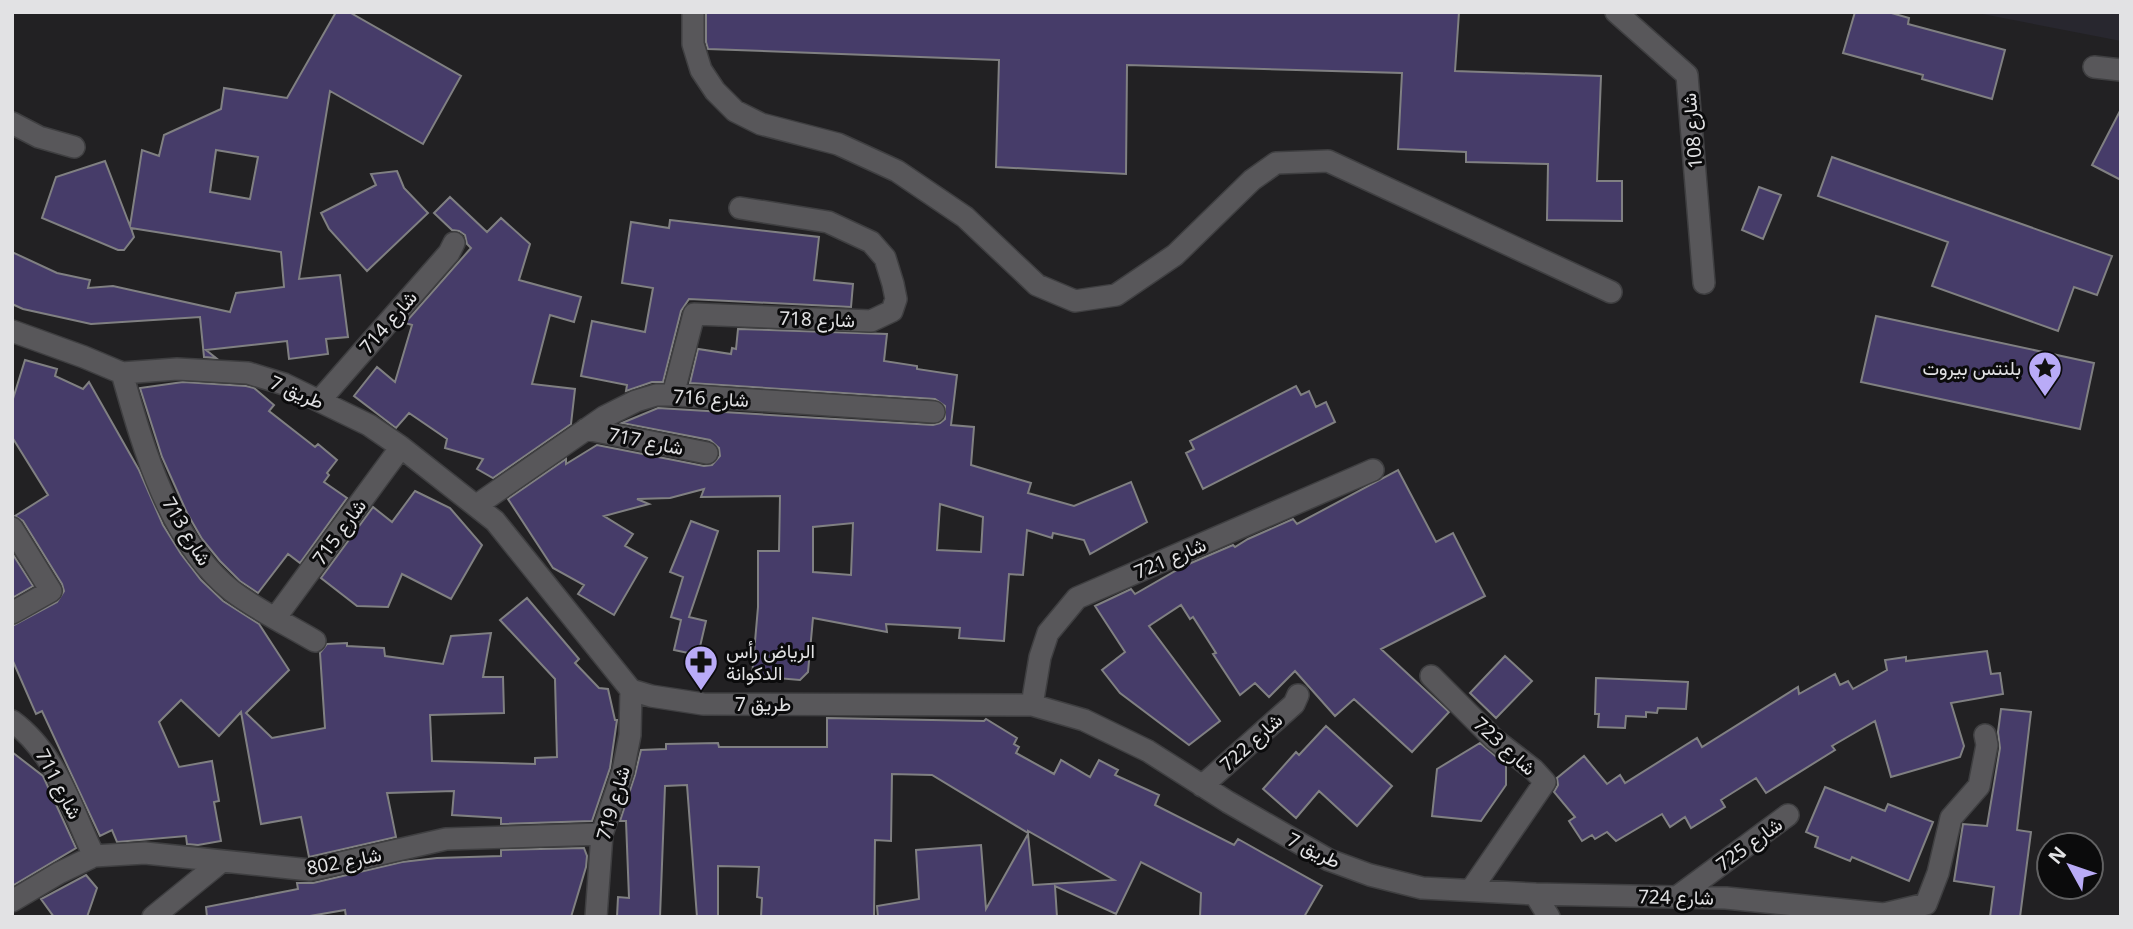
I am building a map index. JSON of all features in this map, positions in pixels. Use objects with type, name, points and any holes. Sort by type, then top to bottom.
[{"type":"street","points":[[693,12],[693,44],[701,70],[715,91],[735,111],[761,124],[838,144],[897,171],[965,217],[1037,285],[1075,301],[1116,295],[1175,255],[1252,180],[1276,163],[1328,161],[1611,292]]},
{"type":"street","name":"شارع 108","points":[[1615,12],[1687,75],[1704,283]]},
{"type":"street","points":[[2094,66],[2121,70]]},
{"type":"street","points":[[12,123],[38,137],[74,147]]},
{"type":"street","name":"شارع 718","points":[[673,395],[694,314],[871,321],[892,311],[896,299],[885,258],[871,242],[828,222],[740,208]]},
{"type":"street","name":"شارع 714","points":[[320,400],[449,253],[454,243]]},
{"type":"street","name":"7 طريق","points":[[12,331],[84,356],[122,373],[177,369],[248,373],[284,384],[369,425],[495,521],[631,690],[703,704],[1032,705],[1084,720],[1148,751],[1202,786],[1329,860],[1370,875],[1422,888],[1535,894]]},
{"type":"street","name":"شارع 713","points":[[122,373],[140,436],[163,492],[195,551],[210,571],[233,592],[315,641]]},
{"type":"street","name":"شارع 716","points":[[477,505],[604,416],[636,401],[656,396],[934,412]]},
{"type":"street","name":"شارع 717","points":[[586,429],[707,453]]},
{"type":"street","name":"شارع 715","points":[[276,618],[401,447]]},
{"type":"street","name":"شارع 721","points":[[1032,705],[1040,657],[1048,633],[1077,598],[1373,470]]},
{"type":"street","points":[[12,528],[51,591],[12,612]]},
{"type":"street","name":"شارع 723","points":[[1431,676],[1494,738],[1545,782],[1471,890]]},
{"type":"street","name":"شارع 719","points":[[596,917],[602,834],[623,771],[630,735],[631,690]]},
{"type":"street","name":"شارع 722","points":[[1202,786],[1294,704],[1298,695]]},
{"type":"street","name":"شارع 711","points":[[12,721],[35,741],[51,764],[94,856]]},
{"type":"street","name":"شارع 724","points":[[1535,894],[1726,898],[1884,914],[1926,904],[1938,873],[1951,818],[1979,786],[1987,745],[1985,735]]},
{"type":"street","name":"شارع 725","points":[[1677,897],[1788,816]]},
{"type":"street","name":"شارع 802","points":[[12,901],[94,856],[145,853],[310,870],[446,839],[602,834]]},
{"type":"street","points":[[153,917],[222,861]]},
{"type":"street","points":[[1535,894],[1549,917]]},
{"type":"shaded area","points":[[1972,12],[2121,12],[2121,41]]},
{"type":"building","points":[[336,12],[349,12],[461,76],[423,144],[330,91],[299,279],[340,275],[348,337],[326,339],[328,354],[289,359],[287,341],[206,350],[216,358],[204,357],[200,317],[91,324],[23,309],[12,304],[12,252],[57,273],[90,280],[88,288],[113,286],[230,312],[236,293],[284,287],[281,252],[131,228],[134,237],[124,250],[118,250],[42,218],[56,177],[105,161],[130,226],[142,150],[159,156],[164,135],[221,109],[224,88],[287,98]],"holes":[[[216,150],[258,157],[250,199],[210,192]]]},
{"type":"building","points":[[706,12],[1459,12],[1455,71],[1601,76],[1597,181],[1622,181],[1622,221],[1547,220],[1548,164],[1466,162],[1466,152],[1398,149],[1402,73],[1127,65],[1126,174],[996,167],[999,60],[708,49]]},
{"type":"building","points":[[1855,12],[1888,12],[1909,18],[1908,24],[2005,50],[1992,99],[1922,79],[1923,75],[1843,53]]},
{"type":"building","points":[[2121,109],[2121,180],[2092,165]]},
{"type":"building","points":[[1832,157],[2112,256],[2097,295],[2074,287],[2058,331],[1932,286],[1948,242],[1818,196]]},
{"type":"building","points":[[397,171],[404,188],[428,213],[367,271],[329,229],[321,213],[376,185],[371,174]]},
{"type":"building","points":[[1759,187],[1781,195],[1763,239],[1742,230]]},
{"type":"building","points":[[450,197],[487,232],[501,218],[530,244],[519,280],[581,297],[574,322],[550,315],[532,384],[575,389],[571,424],[493,478],[477,469],[483,459],[445,448],[447,439],[409,413],[396,428],[354,396],[377,367],[395,382],[412,325],[405,323],[471,248],[465,235],[452,230],[434,213]]},
{"type":"building","points":[[670,220],[819,237],[814,280],[853,284],[851,307],[689,299],[681,311],[663,382],[652,382],[626,391],[627,385],[581,376],[592,321],[645,332],[653,288],[622,283],[631,222],[669,228]]},
{"type":"building","points":[[1876,316],[2094,363],[2080,429],[1861,382]]},
{"type":"building","points":[[738,329],[887,334],[884,361],[957,375],[951,425],[974,427],[971,465],[1031,483],[1028,493],[1074,506],[1131,482],[1147,522],[1090,554],[1084,540],[1053,533],[1052,538],[1027,530],[1023,575],[1009,574],[1004,641],[959,638],[960,628],[886,624],[887,632],[813,618],[808,672],[800,680],[752,676],[758,607],[758,551],[779,551],[780,496],[701,497],[704,489],[670,498],[637,499],[649,504],[604,516],[633,534],[625,546],[647,558],[614,615],[578,594],[584,585],[553,568],[508,499],[566,459],[566,464],[597,445],[704,466],[712,465],[720,456],[719,448],[710,440],[622,423],[658,408],[933,425],[945,419],[945,406],[935,399],[690,383],[698,349],[731,354],[732,348],[736,349]],"holes":[[[940,504],[983,517],[981,552],[937,550]],[[853,523],[851,575],[813,572],[813,527]]]},
{"type":"building","points":[[25,360],[57,369],[55,376],[83,389],[89,382],[139,470],[163,525],[181,554],[201,580],[223,601],[259,624],[289,670],[246,713],[272,738],[325,728],[320,653],[327,644],[347,643],[347,646],[384,648],[385,656],[443,664],[451,636],[491,633],[483,677],[503,677],[504,713],[430,715],[432,761],[535,764],[535,758],[557,757],[555,679],[500,620],[527,598],[579,659],[575,663],[599,688],[608,689],[617,720],[610,768],[592,821],[501,824],[501,818],[452,815],[454,791],[387,793],[396,837],[309,857],[301,817],[261,824],[241,712],[219,736],[181,700],[159,722],[179,767],[212,761],[219,801],[214,802],[221,841],[187,844],[186,836],[117,842],[112,830],[100,836],[42,711],[36,714],[12,659],[12,626],[57,602],[64,591],[23,521],[15,516],[48,495],[12,437],[12,402]]},
{"type":"building","points":[[183,382],[254,388],[274,405],[269,411],[315,447],[318,444],[337,460],[324,482],[347,498],[300,563],[288,554],[258,593],[240,581],[202,539],[162,457],[140,388]]},
{"type":"building","points":[[1296,386],[1301,395],[1309,391],[1316,407],[1326,402],[1335,422],[1203,489],[1186,453],[1194,449],[1190,441]]},
{"type":"building","points":[[1398,470],[1436,542],[1453,533],[1485,596],[1381,649],[1449,712],[1412,752],[1354,699],[1335,716],[1295,671],[1269,697],[1255,683],[1240,695],[1193,617],[1190,619],[1181,605],[1149,626],[1220,721],[1189,745],[1120,693],[1102,670],[1125,652],[1095,606],[1131,589],[1135,594],[1184,566],[1233,545],[1235,547],[1293,519],[1297,524]]},
{"type":"building","points":[[415,491],[450,508],[482,545],[451,599],[402,574],[388,607],[357,606],[321,578],[373,507],[392,522]]},
{"type":"building","points":[[691,521],[718,531],[689,617],[706,621],[698,655],[674,650],[681,620],[671,617],[683,577],[670,572]]},
{"type":"building","points":[[12,553],[33,586],[12,598]]},
{"type":"building","points":[[1987,651],[1991,674],[2000,673],[2003,694],[1951,703],[1964,746],[1960,757],[1891,777],[1875,721],[1832,746],[1835,750],[1766,793],[1756,778],[1721,800],[1725,807],[1691,828],[1685,817],[1670,827],[1662,814],[1616,841],[1607,832],[1595,839],[1592,835],[1582,841],[1569,821],[1575,817],[1554,792],[1558,785],[1557,778],[1584,756],[1607,784],[1620,775],[1625,783],[1697,738],[1702,747],[1798,687],[1799,694],[1835,674],[1840,685],[1848,681],[1853,689],[1887,670],[1885,660],[1906,657],[1906,661]]},
{"type":"building","points":[[1505,656],[1532,681],[1496,718],[1470,693]]},
{"type":"building","points":[[1596,678],[1688,682],[1686,709],[1658,708],[1657,713],[1646,712],[1646,717],[1626,716],[1625,728],[1598,727],[1599,714],[1595,714]]},
{"type":"building","points":[[2001,709],[2031,712],[2017,830],[2031,832],[2020,917],[1990,917],[1994,887],[1954,881],[1963,824],[1987,826],[2000,748],[1998,732]]},
{"type":"building","points":[[827,718],[986,719],[1017,738],[1014,744],[1019,747],[1016,753],[1054,774],[1061,760],[1090,777],[1099,760],[1118,770],[1115,775],[1159,795],[1155,805],[1234,845],[1238,839],[1322,886],[1304,917],[1200,917],[1201,893],[1141,862],[1116,914],[1055,886],[1057,917],[878,917],[877,906],[919,899],[916,850],[981,845],[986,909],[1028,834],[1033,885],[1114,880],[1028,833],[932,775],[892,774],[891,841],[875,840],[874,917],[761,917],[762,898],[757,897],[759,867],[718,866],[718,917],[697,917],[687,785],[665,786],[660,917],[617,917],[618,897],[629,898],[626,821],[620,821],[641,750],[666,749],[666,744],[718,743],[719,747],[827,747]]},
{"type":"building","points":[[1326,726],[1392,786],[1357,826],[1319,791],[1296,818],[1263,789],[1296,752],[1299,755]]},
{"type":"building","points":[[1480,743],[1506,765],[1506,785],[1481,821],[1432,816],[1437,769]]},
{"type":"building","points":[[12,752],[43,776],[76,848],[12,886]]},
{"type":"building","points":[[1825,787],[1885,811],[1888,804],[1933,822],[1909,881],[1852,857],[1850,861],[1815,847],[1818,837],[1806,832]]},
{"type":"building","points":[[584,848],[587,856],[586,867],[571,917],[346,917],[345,910],[304,917],[207,917],[206,907],[298,889],[297,883],[313,883],[402,862],[501,856],[501,850]]},
{"type":"building","points":[[86,875],[97,888],[87,917],[54,917],[41,899]]},
{"type":"place","name":"بلنتس بيروت","points":[[2045,398]]},
{"type":"place","name":"الرياض رأس الدكوانة","points":[[701,692]]}]
